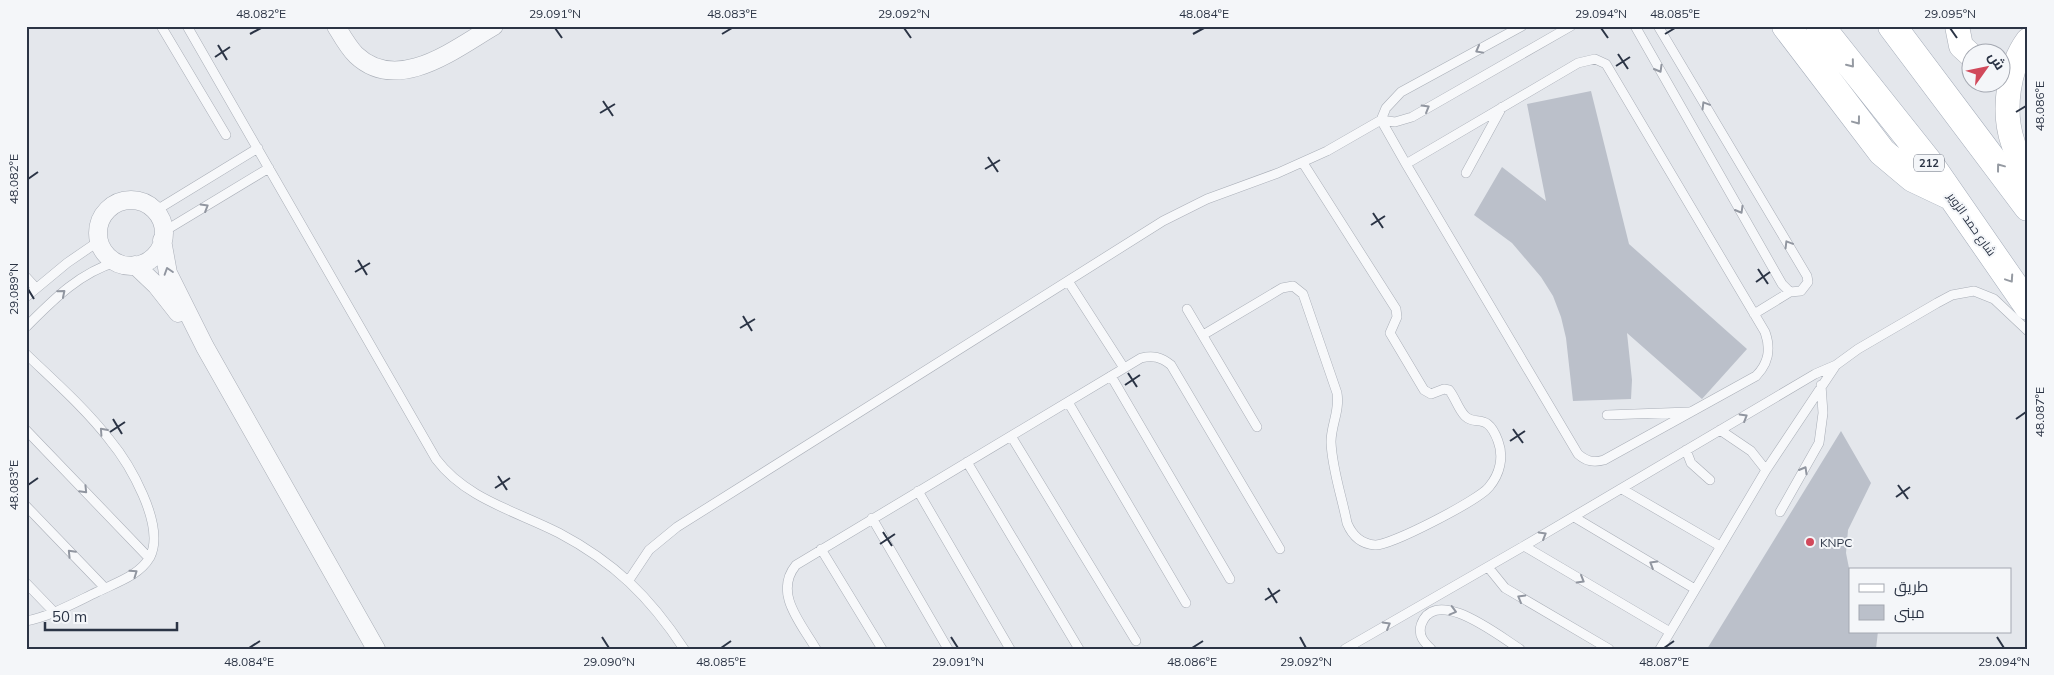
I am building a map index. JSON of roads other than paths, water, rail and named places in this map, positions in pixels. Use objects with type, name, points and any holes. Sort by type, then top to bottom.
[{"type":"main road","points":[[1786,26],[1882,152],[1914,178],[1953,197]]},
{"type":"main road","name":"شارع حمد الزوير","points":[[1820,26],[1929,163],[2028,306]]},
{"type":"main road","points":[[1892,26],[2028,207]]},
{"type":"main road","points":[[1957,26],[1956,31],[1962,47]]},
{"type":"main road","points":[[2016,50],[2009,96],[2009,118],[2012,142],[2028,179]]},
{"type":"street","points":[[336,26],[357,56],[375,67],[393,71],[411,69],[437,59],[494,26]]},
{"type":"street","points":[[163,236],[156,254],[148,260],[129,266],[116,262],[103,250],[98,241],[100,220],[113,205],[132,200],[143,202],[155,211],[162,225],[168,273],[205,347],[376,649]]},
{"type":"street","points":[[136,265],[156,285],[205,347]]},
{"type":"lane","points":[[161,26],[226,134]]},
{"type":"lane","points":[[187,26],[436,459],[446,472],[477,495],[558,532],[592,552],[629,580],[654,607],[684,649]]},
{"type":"lane","points":[[1381,120],[1386,108],[1401,92],[1522,26]]},
{"type":"lane","points":[[629,580],[650,550],[677,527],[1068,281],[1185,210],[1303,163],[1381,120],[1395,122],[1412,117],[1571,26]]},
{"type":"lane","points":[[1635,26],[1782,284],[1790,292]]},
{"type":"lane","points":[[1658,26],[1807,276],[1808,282],[1801,291],[1790,292],[1754,314]]},
{"type":"lane","points":[[1381,120],[1406,164],[1582,457],[1592,462],[1604,460],[1756,376],[1766,363],[1769,348],[1765,332],[1606,64],[1595,59],[1583,60],[1406,164]]},
{"type":"lane","points":[[1466,173],[1502,107]]},
{"type":"lane","points":[[155,211],[258,148]]},
{"type":"lane","points":[[1203,335],[1282,288],[1293,286],[1303,294],[1336,393],[1338,408],[1331,438],[1332,452],[1350,530],[1361,541],[1376,546],[1393,541],[1474,499],[1494,481],[1499,471],[1501,456],[1499,443],[1491,427],[1484,421],[1466,417],[1449,390],[1444,389],[1435,394],[1424,390],[1390,333],[1397,317],[1396,309],[1303,163]]},
{"type":"lane","points":[[163,236],[269,168]]},
{"type":"lane","points":[[26,297],[98,241]]},
{"type":"lane","points":[[26,327],[92,270],[116,262]]},
{"type":"lane","points":[[26,277],[36,288]]},
{"type":"lane","points":[[1068,281],[1124,368]]},
{"type":"lane","points":[[1345,649],[1622,489],[1815,374],[1836,365],[1858,349],[1952,295],[1974,291],[1994,299],[2028,331]]},
{"type":"lane","points":[[1187,310],[1258,427]]},
{"type":"lane","points":[[26,354],[102,430],[118,451],[138,486],[152,519],[154,542],[149,558],[132,575],[54,612],[26,621]]},
{"type":"lane","points":[[816,649],[789,603],[786,587],[788,578],[796,565],[1124,368],[1148,356],[1160,358],[1171,365],[1280,549]]},
{"type":"lane","points":[[1660,649],[1766,470],[1836,365]]},
{"type":"lane","points":[[1111,376],[1230,579]]},
{"type":"lane","points":[[1780,512],[1819,443],[1823,413],[1822,385]]},
{"type":"lane","points":[[1068,402],[1186,603]]},
{"type":"lane","points":[[1607,415],[1690,412]]},
{"type":"lane","points":[[26,430],[149,558]]},
{"type":"lane","points":[[1720,430],[1751,451],[1766,470]]},
{"type":"lane","points":[[1011,436],[1136,641]]},
{"type":"lane","points":[[1686,450],[1691,463],[1710,480]]},
{"type":"lane","points":[[967,462],[1078,649]]},
{"type":"lane","points":[[1622,489],[1720,546]]},
{"type":"lane","points":[[918,491],[1010,649]]},
{"type":"lane","points":[[26,506],[105,588]]},
{"type":"lane","points":[[1574,517],[1695,589]]},
{"type":"lane","points":[[872,518],[948,649]]},
{"type":"lane","points":[[1524,546],[1670,632]]},
{"type":"lane","points":[[822,549],[882,649]]},
{"type":"lane","points":[[1488,567],[1505,588],[1609,649]]},
{"type":"lane","points":[[26,583],[54,612]]},
{"type":"lane","points":[[1431,649],[1422,638],[1421,626],[1429,615],[1444,609],[1463,614],[1520,649]]},
{"type":"place","name":"KNPC","points":[[1810,542]]}]
